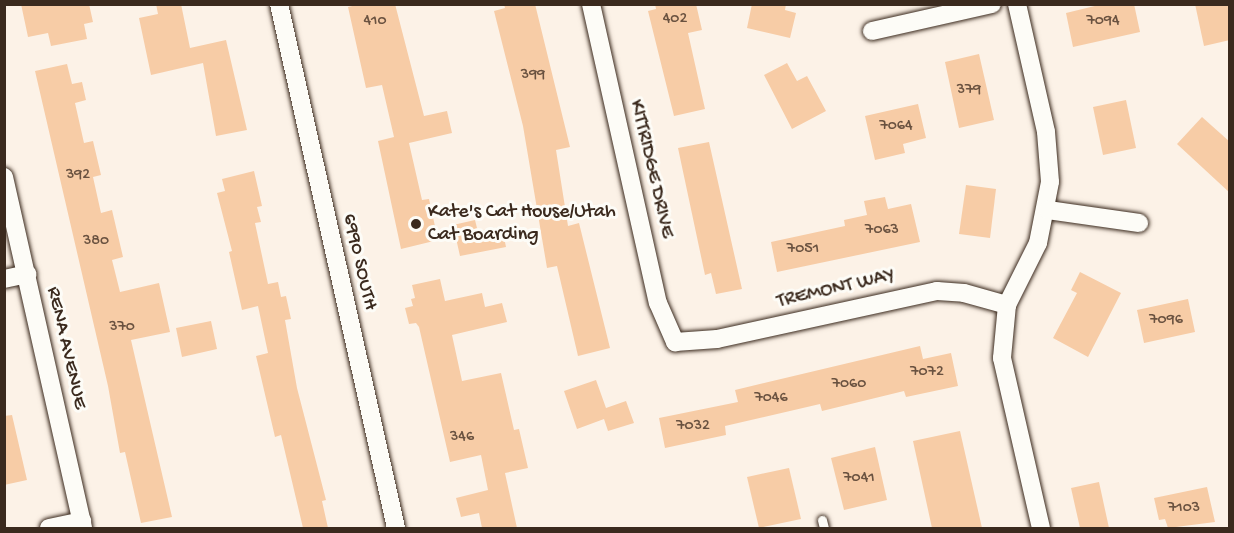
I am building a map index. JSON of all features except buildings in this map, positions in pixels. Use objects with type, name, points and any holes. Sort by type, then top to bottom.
[{"type":"street","name":"6990 SOUTH","points":[[279,4],[396,528]]},
{"type":"street","name":"KITTRIDGE DRIVE","points":[[591,4],[658,303],[675,342]]},
{"type":"street","points":[[872,31],[992,4]]},
{"type":"street","points":[[1017,4],[1049,154],[1048,210],[1038,243],[1007,305],[1002,357],[1041,528]]},
{"type":"street","name":"RENA AVENUE","points":[[4,177],[82,525]]},
{"type":"street","points":[[1048,210],[1139,224]]},
{"type":"street","points":[[4,279],[27,274]]},
{"type":"street","name":"TREMONT WAY","points":[[675,342],[717,339],[937,291],[964,292],[1007,305]]},
{"type":"street","points":[[49,528],[82,525]]},
{"type":"place","name":"Kate's Cat House/Utah Cat Boarding","points":[[416,224]]}]
